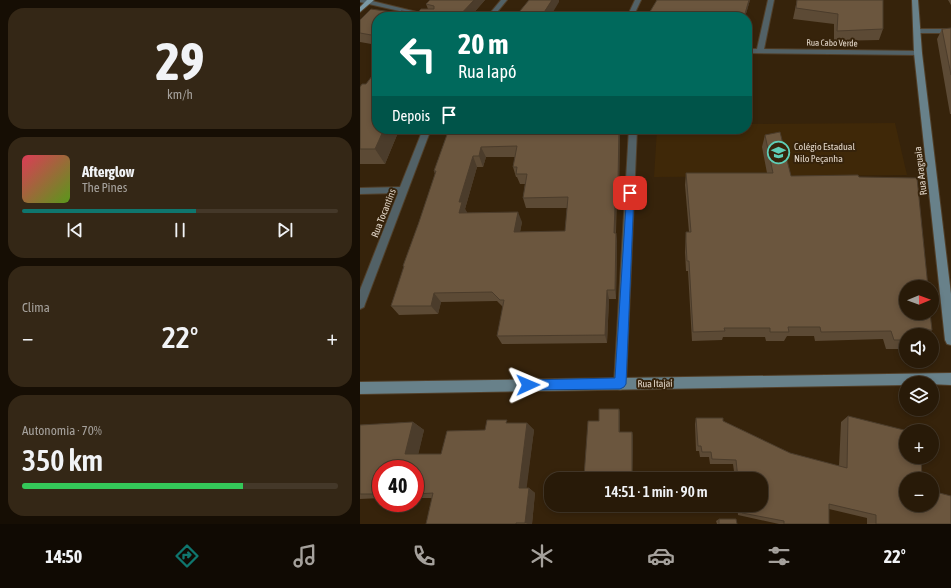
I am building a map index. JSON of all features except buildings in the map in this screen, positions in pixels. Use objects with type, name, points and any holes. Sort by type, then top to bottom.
[{"type":"main road","points":[[360,10],[370,1]]},
{"type":"street","points":[[360,0],[414,12]]},
{"type":"street","points":[[494,12],[504,0]]},
{"type":"street","points":[[632,12],[638,0]]},
{"type":"street","points":[[760,51],[771,0]]},
{"type":"street","name":"Rua Araguaia","points":[[915,0],[918,53],[951,340]]},
{"type":"street","points":[[917,31],[951,30]]},
{"type":"street","name":"Rua Cabo Verde","points":[[752,51],[918,53]]},
{"type":"street","name":"Rua Tocantins","points":[[360,304],[425,134]]},
{"type":"street","points":[[620,384],[633,134]]},
{"type":"street","points":[[360,191],[404,190]]},
{"type":"street","name":"Rua Itajaí","points":[[360,388],[951,379]]},
{"type":"shaded area","name":"Colégio Estadual Nilo Peçanha","points":[[895,123],[907,175],[654,177],[657,134],[752,134],[752,124]]},
{"type":"place","name":"Colégio Estadual Nilo Peçanha","points":[[779,152]]},
{"type":"route","points":[[528,385],[620,384],[630,193]]}]
